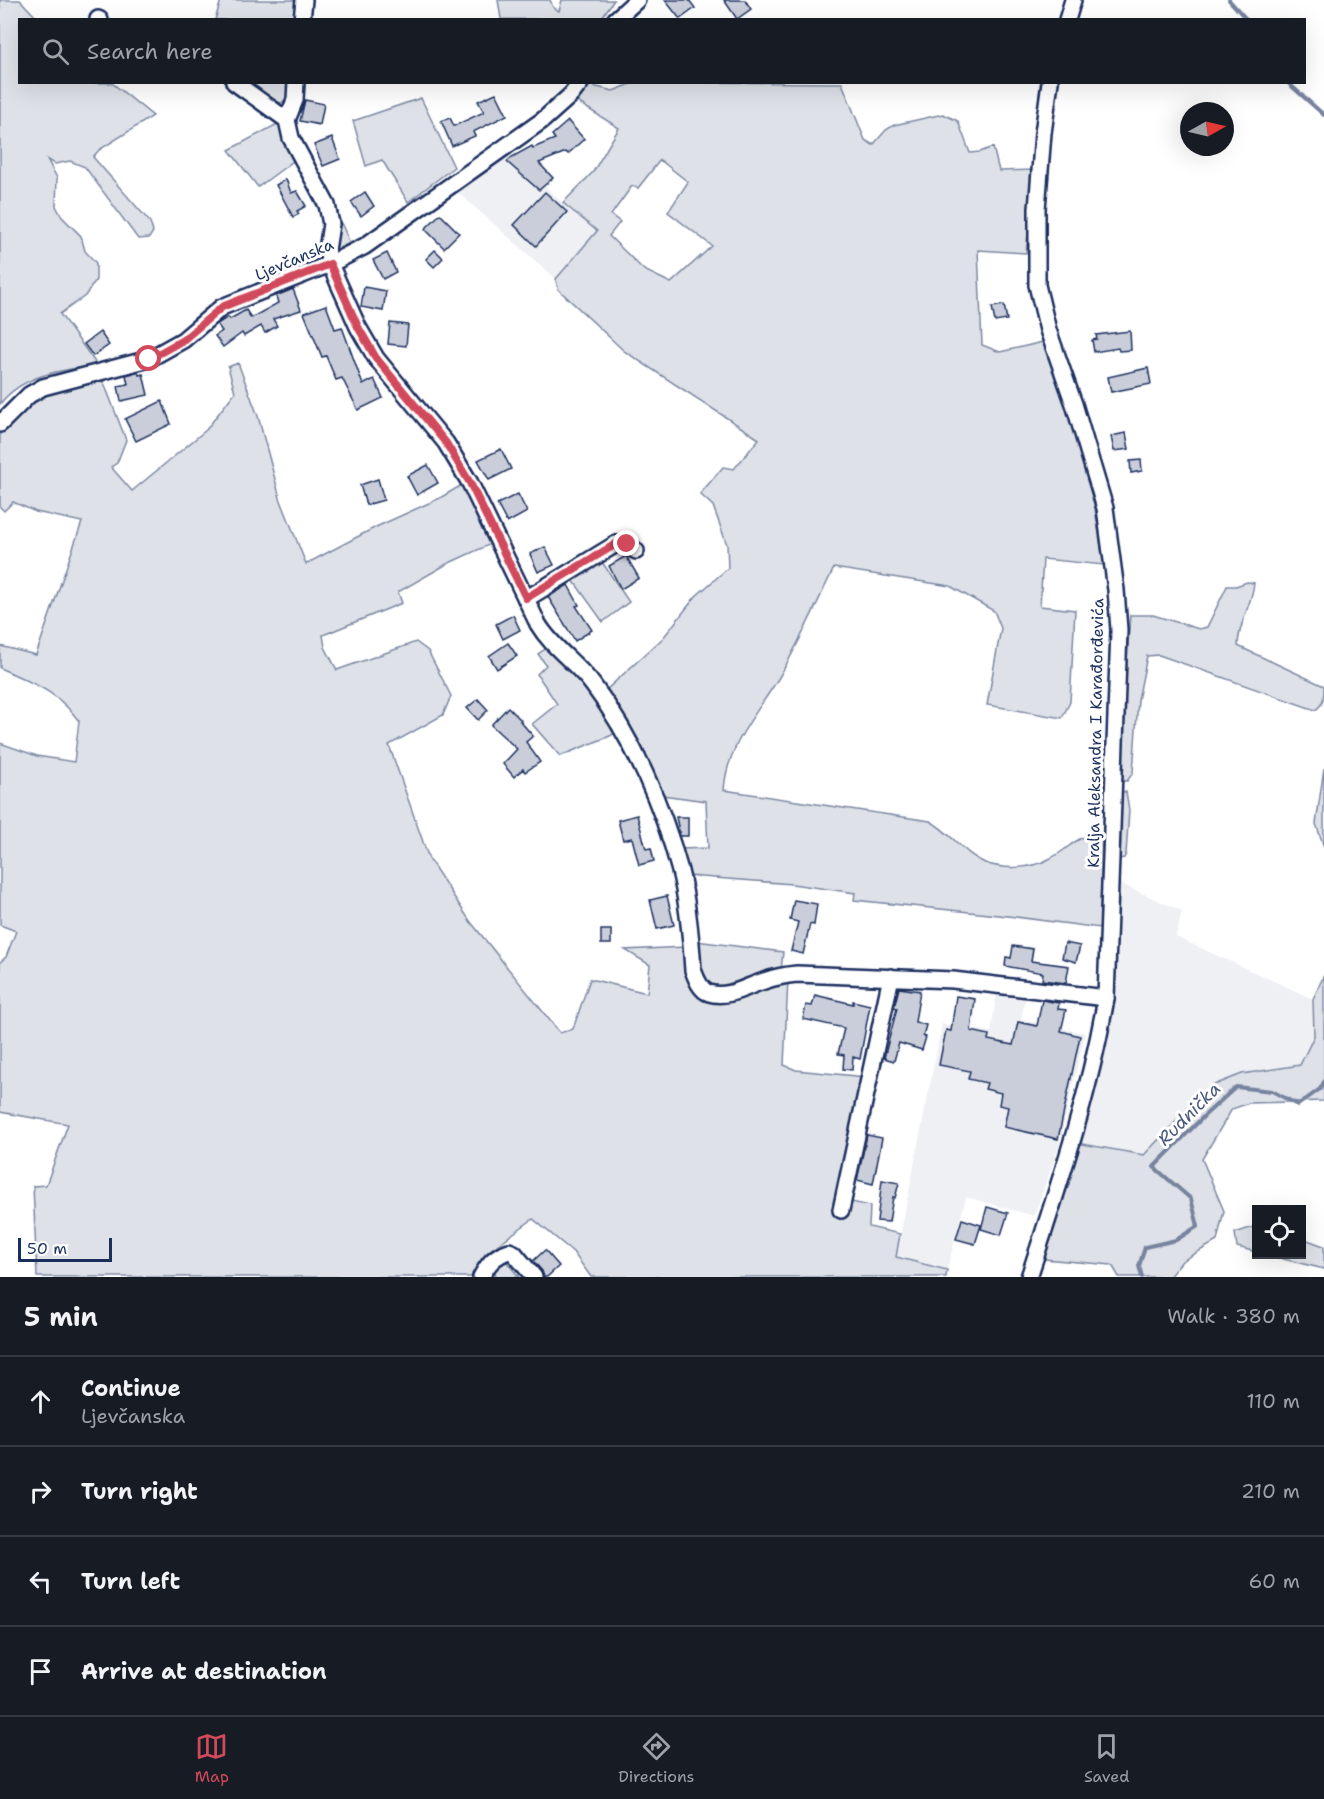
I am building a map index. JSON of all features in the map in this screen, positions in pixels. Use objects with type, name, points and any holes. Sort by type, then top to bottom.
[{"type":"street","points":[[302,18],[304,0]]},
{"type":"street","points":[[617,18],[637,0]]},
{"type":"street","points":[[1068,18],[1073,0]]},
{"type":"street","points":[[237,84],[287,120]]},
{"type":"street","points":[[296,84],[295,100],[287,120],[291,138],[327,205],[331,224],[327,250],[330,264],[358,327],[376,358],[446,443],[470,483],[547,639],[591,682],[625,734],[661,812],[680,871],[693,970],[704,990],[709,993],[726,994],[773,978],[797,974],[953,980],[1106,998]]},
{"type":"street","name":"Ljevčanska","points":[[0,424],[29,395],[43,387],[149,359],[183,340],[222,307],[330,264],[365,246],[543,120],[578,84]]},
{"type":"street","name":"Kralja Aleksandra I Karađorđevića","points":[[1029,1277],[1076,1131],[1106,998],[1119,630],[1105,508],[1074,404],[1048,330],[1037,285],[1037,208],[1050,84]]},
{"type":"street","points":[[526,598],[616,544],[622,542],[636,551]]},
{"type":"street","points":[[841,1210],[891,977]]},
{"type":"street","points":[[481,1277],[496,1256],[509,1251],[514,1253],[534,1277]]},
{"type":"shaded area","points":[[0,0],[20,0],[37,18],[18,18],[18,84],[113,84],[153,116],[99,150],[93,157],[150,222],[153,232],[149,238],[138,239],[85,167],[70,161],[55,164],[47,159],[57,178],[56,206],[62,217],[81,236],[85,251],[96,263],[96,280],[85,296],[60,314],[97,365],[44,375],[20,386],[0,404]]},
{"type":"shaded area","points":[[221,0],[297,0],[296,18],[216,18]]},
{"type":"shaded area","points":[[498,0],[550,0],[553,7],[559,11],[562,0],[614,0],[601,18],[501,18]]},
{"type":"shaded area","points":[[250,84],[288,84],[286,98],[282,103],[275,101]]},
{"type":"shaded area","points":[[582,84],[613,91],[631,84],[842,84],[865,140],[873,145],[886,130],[894,125],[943,114],[958,121],[970,153],[993,147],[999,171],[1034,170],[1026,253],[978,250],[982,345],[1000,352],[1043,342],[1075,427],[1094,503],[1104,565],[1043,559],[1040,606],[1075,610],[1070,702],[1062,718],[987,705],[1001,628],[994,611],[950,586],[834,568],[786,666],[737,745],[726,774],[724,790],[930,821],[977,859],[1001,867],[1034,865],[1056,855],[1079,839],[1102,834],[1100,928],[854,900],[855,893],[792,884],[689,876],[680,849],[708,848],[706,801],[662,795],[605,691],[663,638],[696,596],[728,568],[727,545],[713,506],[700,494],[723,467],[734,469],[759,439],[624,351],[558,289],[556,279],[597,231],[563,203],[593,172],[619,128],[571,98]],"holes":[[[660,160],[688,182],[668,212],[712,246],[671,283],[644,270],[609,236],[620,222],[611,215],[632,186],[638,188]]]},
{"type":"shaded area","points":[[421,98],[454,167],[408,202],[382,160],[366,166],[353,121]]},
{"type":"shaded area","points":[[281,122],[296,159],[258,187],[229,150]]},
{"type":"shaded area","points":[[505,149],[597,231],[556,279],[452,187]]},
{"type":"shaded area","points":[[336,211],[350,243],[332,251]]},
{"type":"shaded area","points":[[238,363],[258,416],[280,498],[306,564],[376,527],[440,498],[465,483],[493,543],[447,564],[398,592],[402,603],[323,635],[325,647],[337,670],[416,642],[428,651],[451,696],[443,715],[389,745],[429,859],[470,921],[560,1033],[573,1029],[590,979],[647,993],[650,965],[625,950],[685,947],[688,980],[694,989],[707,1000],[727,1002],[788,979],[784,1065],[796,1070],[865,1077],[847,1201],[870,1206],[869,1227],[900,1234],[896,1257],[947,1270],[946,1277],[591,1277],[573,1252],[533,1219],[485,1254],[473,1277],[37,1277],[33,1186],[46,1185],[68,1124],[0,1112],[0,962],[6,957],[16,931],[0,925],[0,743],[37,756],[74,762],[79,721],[53,695],[0,668],[0,646],[36,655],[82,522],[36,512],[13,502],[4,511],[0,507],[0,432],[21,406],[33,397],[101,375],[126,440],[117,463],[111,467],[132,491],[206,430],[235,392],[228,367]]},
{"type":"shaded area","points":[[600,559],[629,602],[603,622],[570,576]]},
{"type":"shaded area","points":[[1254,583],[1240,630],[1238,646],[1324,686],[1322,703],[1315,710],[1159,655],[1147,656],[1138,700],[1133,773],[1127,781],[1119,781],[1130,615],[1153,615],[1199,629],[1207,627],[1227,586]]},
{"type":"shaded area","points":[[547,648],[577,676],[595,697],[616,732],[560,756],[532,724],[557,704],[537,674],[546,665],[538,654]]},
{"type":"shaded area","points":[[1324,768],[1324,847],[1316,824]]},
{"type":"shaded area","points":[[1120,791],[1126,792],[1129,810],[1126,854],[1124,858],[1119,859]]},
{"type":"shaded area","points":[[1119,883],[1182,911],[1176,937],[1313,999],[1314,1036],[1300,1065],[1242,1074],[1209,1087],[1144,1155],[1077,1143],[1108,1012],[1118,953]]},
{"type":"shaded area","points":[[696,941],[783,952],[781,971],[742,984],[712,985],[703,981]]},
{"type":"shaded area","points":[[1324,975],[1324,1101],[1249,1103],[1232,1109],[1202,1159],[1224,1211],[1217,1241],[1182,1261],[1169,1277],[1119,1277],[1112,1265],[1044,1259],[1077,1143],[1144,1155],[1209,1087],[1242,1074],[1300,1065],[1314,1036],[1313,999]]},
{"type":"shaded area","points":[[997,991],[1026,994],[1021,1019],[1085,1033],[1058,1149],[1034,1216],[966,1197],[947,1270],[896,1257],[942,1024],[991,1032]]},
{"type":"shaded area","points":[[1252,1227],[1252,1251],[1237,1247],[1235,1233]]},
{"type":"shaded area","points":[[1306,1239],[1324,1246],[1324,1269],[1283,1259],[1306,1259]]},
{"type":"shaded area","points":[[506,1261],[519,1277],[497,1277],[493,1269]]},
{"type":"building","points":[[665,0],[689,0],[695,8],[679,18]]},
{"type":"building","points":[[724,0],[745,0],[751,9],[736,18]]},
{"type":"building","points":[[496,93],[507,115],[473,132],[475,136],[452,146],[441,121],[450,118],[454,126],[484,112],[478,101]]},
{"type":"building","points":[[305,100],[324,104],[320,125],[300,121]]},
{"type":"building","points":[[568,121],[584,139],[568,154],[566,152],[539,163],[553,178],[539,190],[507,162],[532,146],[533,148],[555,139],[552,135]]},
{"type":"building","points":[[332,138],[340,159],[323,166],[314,145]]},
{"type":"building","points":[[286,179],[291,193],[297,191],[306,206],[297,211],[299,214],[293,217],[276,185]]},
{"type":"building","points":[[365,192],[374,206],[361,216],[351,202]]},
{"type":"building","points":[[545,192],[567,212],[536,246],[514,225]]},
{"type":"building","points":[[440,214],[459,233],[444,248],[425,229]]},
{"type":"building","points":[[435,250],[443,258],[434,267],[426,259]]},
{"type":"building","points":[[387,253],[396,272],[383,279],[373,260]]},
{"type":"building","points":[[364,287],[386,291],[383,311],[361,307]]},
{"type":"building","points":[[293,289],[301,310],[273,319],[277,326],[265,333],[261,326],[244,336],[242,333],[223,347],[215,336],[222,331],[217,324],[228,317],[230,319],[246,310],[251,318],[278,303],[276,296]]},
{"type":"building","points":[[326,305],[335,329],[342,327],[363,385],[374,379],[383,398],[358,410],[342,378],[336,380],[326,356],[322,357],[304,313]]},
{"type":"building","points":[[1004,305],[1007,320],[995,322],[992,307]]},
{"type":"building","points":[[390,323],[408,325],[406,346],[388,344]]},
{"type":"building","points":[[1130,331],[1131,350],[1119,351],[1118,348],[1094,352],[1092,340],[1097,339],[1096,335]]},
{"type":"building","points":[[100,332],[109,345],[93,356],[84,344]]},
{"type":"building","points":[[1148,368],[1151,384],[1111,392],[1108,377]]},
{"type":"building","points":[[138,372],[139,375],[143,374],[148,395],[121,401],[118,386],[128,384],[126,375]]},
{"type":"building","points":[[162,401],[171,424],[136,441],[125,419]]},
{"type":"building","points":[[1126,433],[1129,449],[1114,451],[1111,436]]},
{"type":"building","points":[[501,449],[511,469],[489,480],[478,460]]},
{"type":"building","points":[[1141,460],[1142,471],[1131,473],[1130,461]]},
{"type":"building","points":[[428,465],[438,483],[417,495],[407,476]]},
{"type":"building","points":[[378,479],[384,500],[366,505],[360,485]]},
{"type":"building","points":[[518,494],[527,512],[507,523],[497,504]]},
{"type":"building","points":[[545,547],[554,565],[538,572],[530,554]]},
{"type":"building","points":[[626,556],[639,578],[621,589],[609,566]]},
{"type":"building","points":[[568,585],[579,605],[576,606],[592,630],[575,641],[548,597]]},
{"type":"building","points":[[513,615],[520,630],[503,639],[496,624]]},
{"type":"building","points":[[508,643],[517,656],[497,669],[489,656]]},
{"type":"building","points":[[478,699],[488,710],[478,720],[467,708]]},
{"type":"building","points":[[508,707],[533,736],[526,742],[540,762],[525,772],[523,769],[514,777],[503,764],[517,749],[491,725]]},
{"type":"building","points":[[637,815],[646,849],[651,848],[654,861],[639,865],[632,838],[623,840],[618,820]]},
{"type":"building","points":[[676,817],[688,817],[688,836],[680,836]]},
{"type":"building","points":[[667,896],[674,925],[657,929],[650,900]]},
{"type":"building","points":[[794,900],[817,904],[814,925],[810,924],[803,954],[791,951],[798,922],[790,920]]},
{"type":"building","points":[[601,930],[611,930],[611,944],[601,944]]},
{"type":"building","points":[[1065,943],[1080,946],[1076,962],[1062,958]]},
{"type":"building","points":[[1013,946],[1033,949],[1031,961],[1069,966],[1066,983],[1042,980],[1043,973],[1005,966],[1006,957],[1011,958]]},
{"type":"building","points":[[899,988],[920,991],[915,1022],[926,1025],[923,1036],[926,1037],[922,1050],[899,1043],[894,1061],[884,1058],[897,1008],[894,1007]]},
{"type":"building","points":[[815,995],[853,1004],[853,1001],[870,1005],[860,1059],[853,1057],[852,1070],[843,1069],[844,1055],[838,1054],[844,1028],[803,1019],[806,1005],[812,1006]]},
{"type":"building","points":[[956,996],[975,999],[971,1031],[989,1035],[988,1040],[1013,1045],[1018,1022],[1037,1026],[1042,1000],[1059,1003],[1058,1009],[1066,1010],[1061,1031],[1080,1036],[1058,1139],[1004,1127],[1008,1107],[999,1105],[1001,1093],[985,1089],[987,1083],[968,1079],[970,1071],[939,1065],[946,1030],[951,1031]]},
{"type":"building","points":[[867,1135],[882,1138],[873,1184],[857,1180]]},
{"type":"building","points":[[882,1180],[899,1183],[895,1198],[893,1197],[889,1222],[877,1221]]},
{"type":"building","points":[[987,1207],[1008,1213],[1001,1235],[981,1229]]},
{"type":"building","points":[[962,1219],[981,1225],[975,1244],[956,1239]]},
{"type":"building","points":[[545,1250],[559,1266],[547,1277],[544,1277],[533,1261]]},
{"type":"waterway","name":"Rudnička","points":[[1229,0],[1245,18]]},
{"type":"waterway","name":"Rudnička","points":[[1289,84],[1324,115]]},
{"type":"waterway","name":"Rudnička","points":[[1142,1277],[1139,1266],[1145,1247],[1176,1240],[1198,1226],[1191,1199],[1154,1167],[1236,1087],[1272,1091],[1298,1105],[1320,1089],[1324,1082]]},
{"type":"route","points":[[149,359],[174,347],[222,307],[330,264],[358,327],[376,358],[446,443],[470,483],[526,598],[616,544],[622,542],[627,544]]}]
